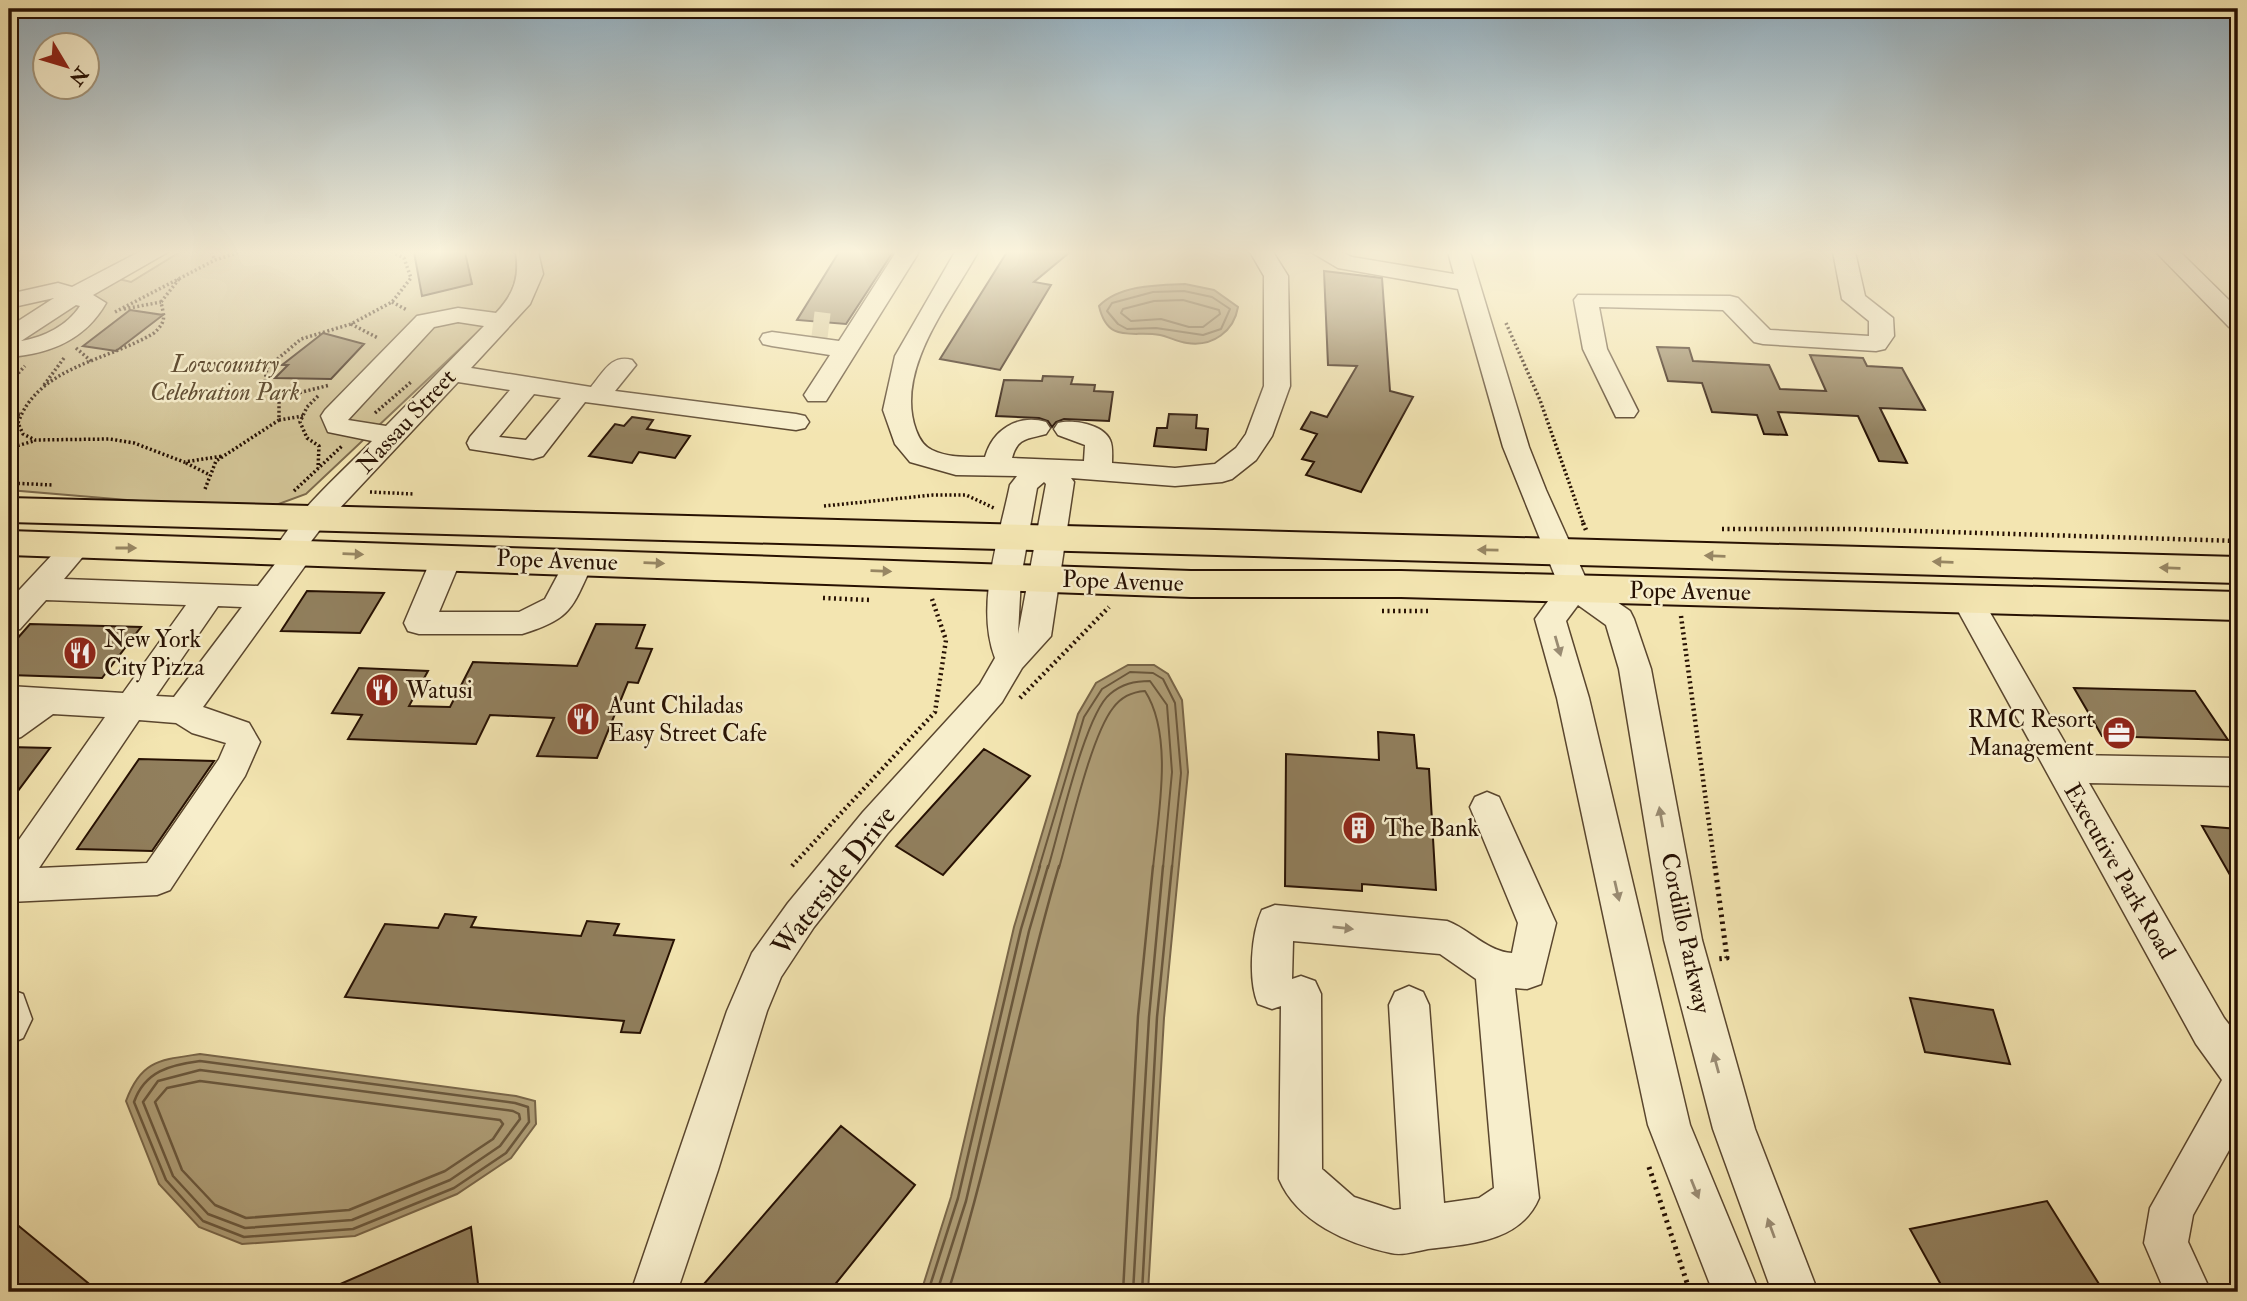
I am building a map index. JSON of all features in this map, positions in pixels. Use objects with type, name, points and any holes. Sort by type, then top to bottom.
[{"type":"main road","name":"Pope Avenue","points":[[9,510],[447,557],[1191,584],[1575,588],[2238,606]]},
{"type":"main road","name":"Pope Avenue","points":[[9,543],[76,547],[300,541],[1032,539],[2238,570]]},
{"type":"street","points":[[9,338],[48,313]]},
{"type":"street","points":[[9,350],[25,349],[80,325],[88,313]]},
{"type":"street","name":"Nassau Street","points":[[182,710],[265,597],[300,541],[392,436],[508,313]]},
{"type":"street","points":[[817,395],[871,313]]},
{"type":"street","points":[[932,313],[907,356],[896,411],[908,444],[920,456],[948,465],[1044,467],[1175,477],[1222,473],[1246,454],[1259,436],[1277,386],[1276,313]]},
{"type":"street","points":[[1476,313],[1516,447],[1575,588],[1550,618],[1573,698],[1669,1125],[1736,1292]]},
{"type":"street","points":[[1588,313],[1595,349],[1625,411]]},
{"type":"street","points":[[1739,313],[1763,337],[1876,344],[1882,337],[1881,318],[1873,313]]},
{"type":"street","points":[[392,436],[337,426],[334,416],[426,321],[458,315],[502,321]]},
{"type":"street","points":[[821,325],[854,340],[777,329],[821,325]]},
{"type":"street","points":[[528,385],[480,443],[533,450],[588,395],[623,365]]},
{"type":"street","points":[[452,373],[588,395],[796,422]]},
{"type":"street","points":[[997,467],[1000,447],[1008,435],[1018,429],[1037,428]]},
{"type":"street","points":[[1067,429],[1090,435],[1098,442],[1098,471]]},
{"type":"street","points":[[1011,659],[1002,635],[1006,577],[1032,539],[1060,482],[1044,467]]},
{"type":"street","name":"Waterside Drive","points":[[654,1292],[698,1170],[747,1011],[766,966],[801,915],[875,823],[992,693],[1004,676],[1011,659],[1035,636],[1044,579],[1032,539]]},
{"type":"street","points":[[9,621],[76,547]]},
{"type":"street","points":[[447,557],[419,623],[522,623],[557,607],[579,561]]},
{"type":"street","name":"Cordillo Parkway","points":[[1575,588],[1619,619],[1635,668],[1683,940],[1734,1129],[1795,1292]]},
{"type":"street","points":[[38,589],[265,597]]},
{"type":"street","points":[[9,884],[209,596]]},
{"type":"street","name":"Executive Park Road","points":[[1966,597],[2210,1031],[2238,1068]]},
{"type":"street","points":[[9,699],[182,710],[204,724],[237,732],[243,742],[233,766],[157,880],[9,884]]},
{"type":"street","points":[[9,729],[48,701]]},
{"type":"street","points":[[2062,769],[2238,772]]},
{"type":"street","points":[[1487,807],[1536,923],[1527,971],[1494,970],[1447,938],[1275,922],[1287,993],[1301,1178],[1341,1215],[1394,1232],[1487,1219],[1517,1198],[1494,970]]},
{"type":"street","points":[[1409,1005],[1424,1228]]},
{"type":"street","points":[[9,1007],[12,1019],[9,1026]]},
{"type":"street","points":[[2188,1292],[2166,1243],[2172,1208],[2207,1151],[2238,1091]]},
{"type":"path","points":[[107,316],[113,313]]},
{"type":"path","points":[[42,389],[69,370],[137,344],[164,324],[166,313]]},
{"type":"path","points":[[279,420],[279,401],[265,381],[267,368],[301,339],[351,324],[372,313]]},
{"type":"path","points":[[1503,317],[1540,400],[1587,531],[1607,553]]},
{"type":"path","points":[[351,324],[378,338]]},
{"type":"path","points":[[70,340],[91,361]]},
{"type":"path","points":[[35,440],[23,434],[18,424],[20,414],[42,389],[50,374],[76,347]]},
{"type":"path","points":[[273,392],[295,394],[330,385]]},
{"type":"path","points":[[9,416],[20,414]]},
{"type":"path","points":[[205,489],[216,461],[279,420],[303,416]]},
{"type":"path","points":[[9,448],[35,440],[110,439],[134,443],[210,475]]},
{"type":"path","points":[[184,462],[223,456]]},
{"type":"path","points":[[792,866],[935,712],[946,640],[932,599]]},
{"type":"green space","name":"Lowcountry Celebration Park","points":[[59,313],[496,313],[306,494],[276,505],[139,501],[9,490],[9,350],[44,321]]},
{"type":"water","points":[[1101,313],[1237,313],[1221,336],[1196,344],[1160,335],[1115,331]]},
{"type":"water","points":[[1128,665],[1154,665],[1168,674],[1182,700],[1188,772],[1164,1018],[1148,1292],[921,1292],[951,1197],[1014,927],[1078,714],[1096,683]]},
{"type":"water","points":[[200,1054],[516,1096],[535,1101],[536,1124],[511,1158],[457,1194],[355,1236],[242,1244],[199,1227],[159,1184],[126,1101],[138,1077],[154,1064]]},
{"type":"building","points":[[126,313],[163,315],[116,351],[83,346]]},
{"type":"building","points":[[802,313],[853,313],[846,324],[797,320]]},
{"type":"building","points":[[969,313],[1034,313],[1000,370],[940,359]]},
{"type":"building","points":[[1326,313],[1384,313],[1390,391],[1413,397],[1361,492],[1306,475],[1314,462],[1302,459],[1317,434],[1301,429],[1311,412],[1327,417],[1357,366],[1328,365]]},
{"type":"building","points":[[323,333],[364,344],[331,379],[275,378],[288,365],[282,365]]},
{"type":"building","points":[[1657,347],[1689,348],[1693,361],[1769,365],[1780,389],[1826,391],[1810,355],[1863,358],[1867,366],[1902,368],[1925,410],[1880,408],[1907,463],[1879,461],[1858,416],[1778,412],[1787,435],[1764,434],[1757,415],[1712,412],[1702,383],[1668,381]]},
{"type":"building","points":[[1043,376],[1073,377],[1071,384],[1095,385],[1094,391],[1113,392],[1109,421],[1064,419],[1052,427],[1048,421],[1039,418],[996,416],[1004,380],[1042,381]]},
{"type":"building","points":[[1169,414],[1197,415],[1196,428],[1208,429],[1206,450],[1154,446],[1157,428],[1167,428]]},
{"type":"building","points":[[632,417],[653,420],[647,429],[690,436],[675,458],[639,452],[632,463],[589,456],[615,424],[624,426]]},
{"type":"building","points":[[307,591],[384,593],[360,633],[281,631]]},
{"type":"building","points":[[30,624],[141,627],[102,678],[9,675],[9,648]]},
{"type":"building","points":[[596,624],[645,625],[636,648],[652,649],[638,683],[628,682],[597,758],[537,756],[554,718],[490,715],[476,744],[348,739],[362,715],[332,713],[359,668],[428,671],[409,706],[450,707],[473,662],[577,666]]},
{"type":"building","points":[[2074,688],[2195,691],[2228,740],[2102,736]]},
{"type":"building","name":"The Bank","points":[[1378,732],[1414,735],[1417,768],[1429,769],[1436,890],[1362,884],[1362,891],[1285,886],[1286,754],[1379,760]]},
{"type":"building","points":[[9,747],[50,748],[9,803]]},
{"type":"building","points":[[984,749],[1030,776],[943,875],[896,846]]},
{"type":"building","points":[[139,759],[214,761],[152,851],[77,849]]},
{"type":"building","points":[[2202,826],[2238,829],[2238,889]]},
{"type":"building","points":[[445,914],[476,917],[471,927],[581,936],[587,921],[619,924],[614,935],[674,940],[640,1033],[621,1032],[624,1021],[345,997],[385,924],[438,928]]},
{"type":"building","points":[[1910,998],[1993,1010],[2010,1064],[1925,1052]]},
{"type":"building","points":[[841,1126],[915,1185],[829,1292],[697,1292]]},
{"type":"building","points":[[2047,1201],[2104,1292],[1945,1292],[1910,1229]]},
{"type":"building","points":[[9,1218],[99,1292],[9,1292]]},
{"type":"building","points":[[471,1227],[479,1292],[322,1292]]},
{"type":"tunnel","points":[[813,324],[829,326]]},
{"type":"place","name":"New York City Pizza","points":[[80,653]]},
{"type":"place","name":"Watusi","points":[[382,690]]},
{"type":"place","name":"Aunt Chiladas Easy Street Cafe","points":[[583,719]]},
{"type":"place","name":"RMC Resort Management","points":[[2119,733]]},
{"type":"place","name":"The Bank","points":[[1359,828]]}]
